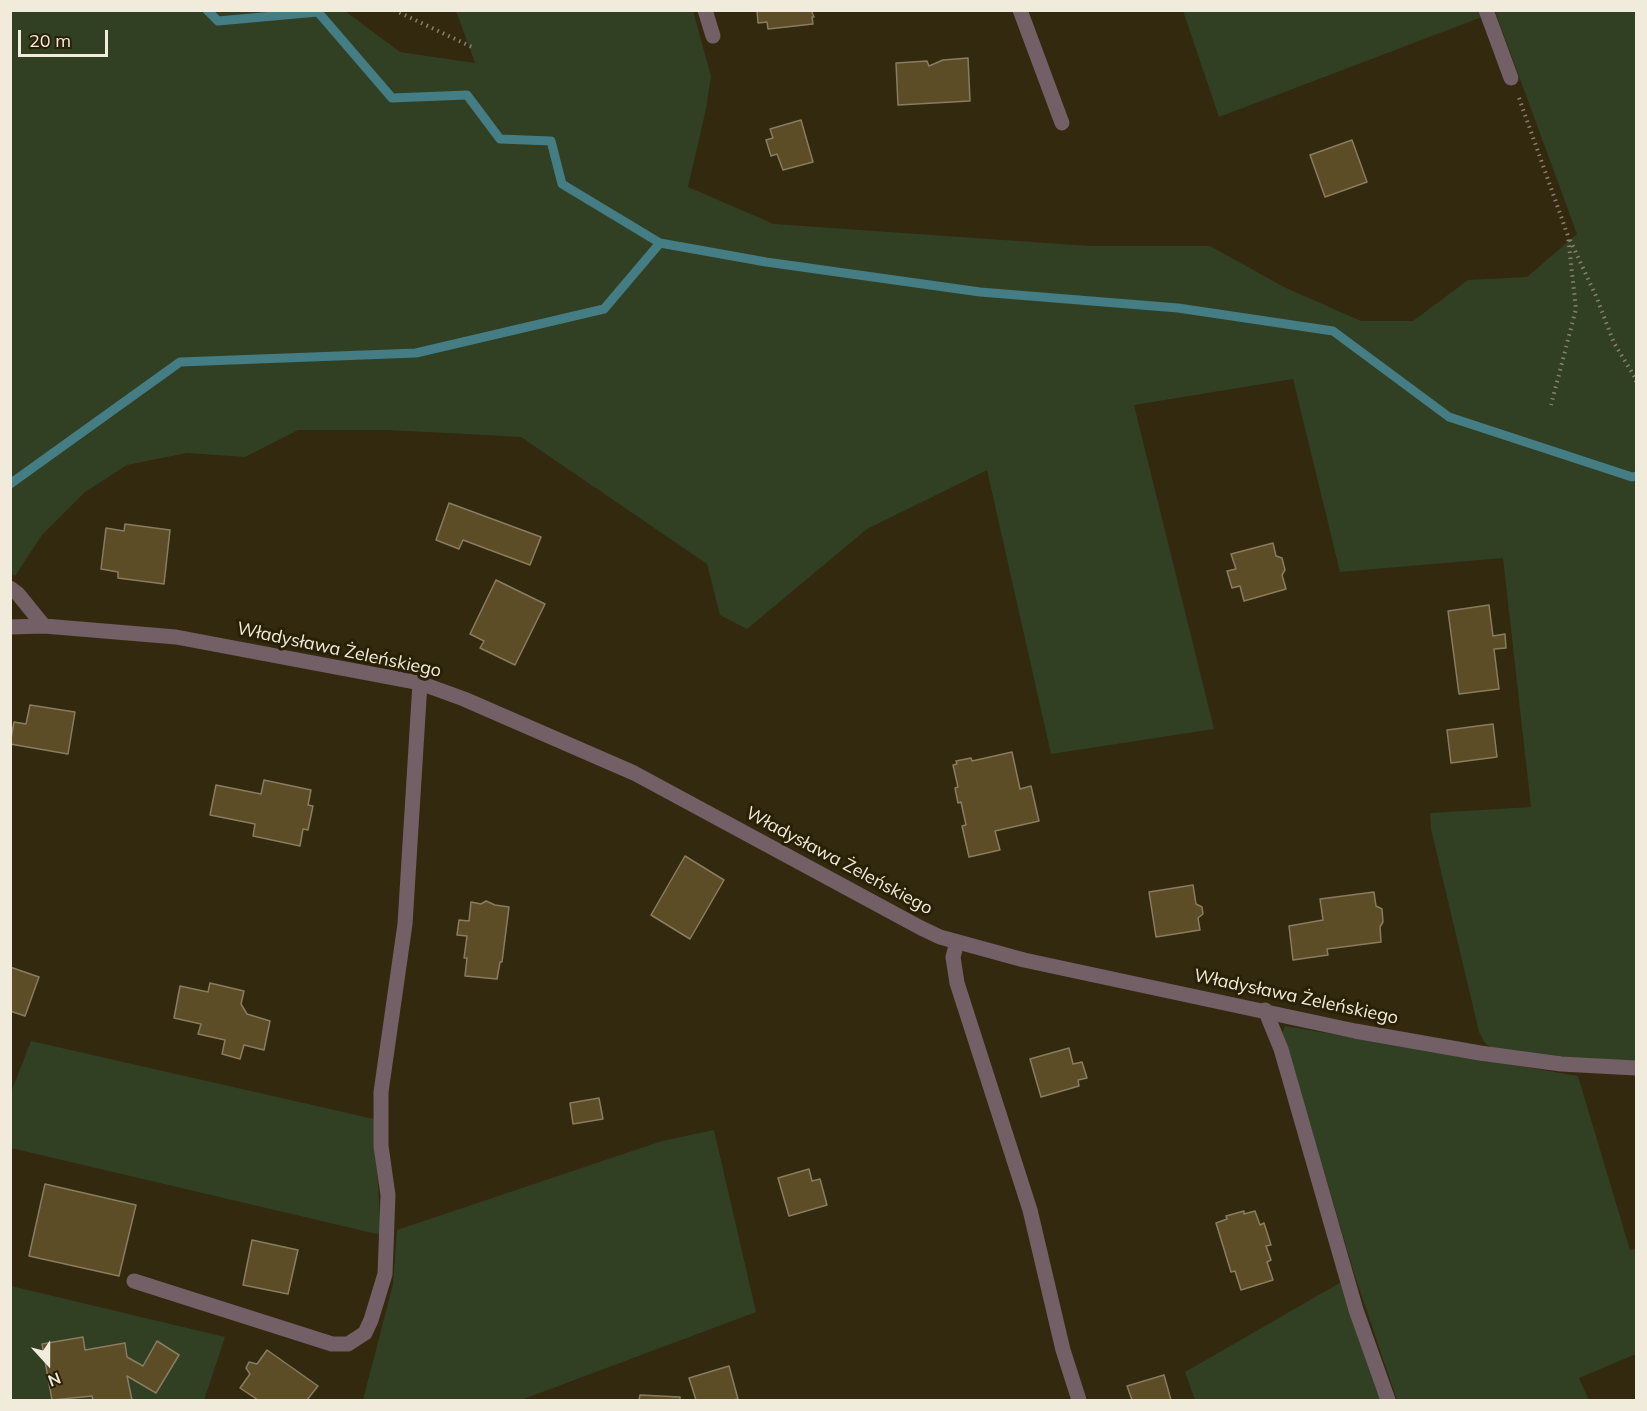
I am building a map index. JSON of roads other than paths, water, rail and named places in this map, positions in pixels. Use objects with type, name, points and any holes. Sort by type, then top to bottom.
[{"type":"street","points":[[705,10],[713,36]]},
{"type":"street","points":[[1020,10],[1062,123]]},
{"type":"street","points":[[1486,10],[1511,78]]},
{"type":"street","points":[[10,588],[33,611],[44,626]]},
{"type":"street","name":"Władysława Żeleńskiego","points":[[10,627],[44,626],[176,637],[420,683],[464,699],[634,773],[921,928],[957,942],[1024,960],[1356,1031],[1480,1053],[1562,1064],[1636,1068]]},
{"type":"street","points":[[134,1281],[332,1344],[348,1344],[365,1333],[386,1274],[388,1195],[381,1146],[381,1092],[405,924],[420,683]]},
{"type":"street","points":[[957,942],[953,957],[957,983],[1030,1210],[1063,1350],[1079,1401]]},
{"type":"street","points":[[1265,1010],[1281,1049],[1356,1310],[1388,1401]]},
{"type":"waterway","points":[[207,10],[218,21],[318,12],[392,98],[467,95],[500,139],[551,141],[562,184],[660,243],[766,262],[980,292],[1178,308],[1333,331],[1449,417],[1632,477],[1636,476]]},
{"type":"waterway","points":[[10,484],[180,362],[416,353],[604,309],[660,243]]}]
